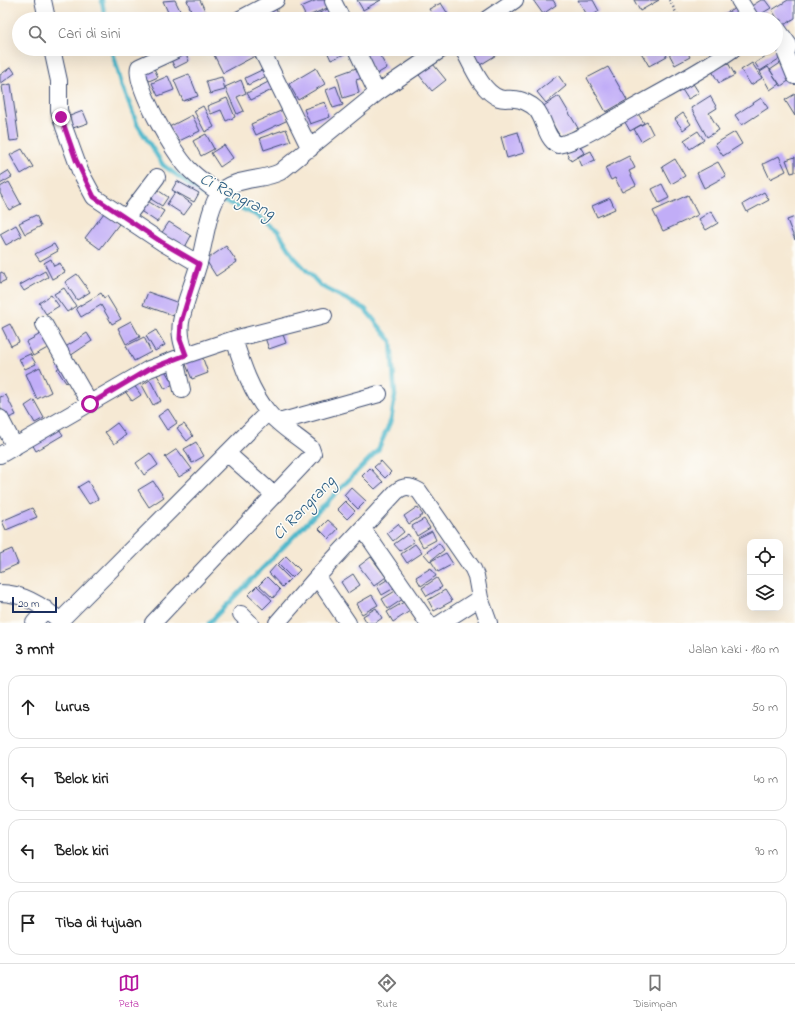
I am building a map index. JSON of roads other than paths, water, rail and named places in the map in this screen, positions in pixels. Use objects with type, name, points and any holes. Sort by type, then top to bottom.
[{"type":"street","points":[[43,0],[45,12]]},
{"type":"street","points":[[255,12],[276,0]]},
{"type":"street","points":[[497,12],[515,0]]},
{"type":"street","points":[[739,0],[747,12]]},
{"type":"street","points":[[333,1],[338,12]]},
{"type":"street","points":[[783,36],[790,45],[786,54],[795,76]]},
{"type":"street","points":[[53,56],[59,82],[59,110],[80,171],[94,197],[199,264]]},
{"type":"street","points":[[163,56],[139,67],[138,78],[164,134],[180,159],[189,170],[218,196]]},
{"type":"street","points":[[264,56],[310,149]]},
{"type":"street","points":[[359,56],[377,93]]},
{"type":"street","points":[[182,390],[180,339],[181,322],[199,264],[211,215],[218,196],[239,182],[269,177],[280,172],[377,93],[432,56]]},
{"type":"street","points":[[467,56],[486,88],[499,98],[514,98],[531,105],[537,110],[548,133],[554,143],[558,146],[585,134],[673,86],[722,56]]},
{"type":"street","points":[[126,218],[157,177]]},
{"type":"street","points":[[0,455],[149,369],[234,339],[324,316]]},
{"type":"street","points":[[44,324],[90,404]]},
{"type":"street","points":[[153,623],[313,452],[311,448],[273,417],[252,386],[241,362],[234,339]]},
{"type":"street","points":[[0,593],[24,597],[42,607],[61,622],[227,453],[273,417],[379,394]]},
{"type":"street","points":[[0,418],[14,447]]},
{"type":"street","points":[[227,453],[274,495]]},
{"type":"street","points":[[278,623],[317,577],[363,528],[401,488],[408,486],[416,489],[473,569],[476,576],[480,598],[489,623]]},
{"type":"street","points":[[363,528],[428,623]]},
{"type":"street","points":[[317,577],[348,623]]},
{"type":"street","points":[[441,623],[480,598]]},
{"type":"street","points":[[34,623],[42,607]]},
{"type":"waterway","name":"Ci Rangrang","points":[[102,0],[104,12]]},
{"type":"waterway","name":"Ci Rangrang","points":[[114,56],[121,82],[137,124],[163,165],[206,197],[232,204],[258,216],[278,231],[295,258],[321,286],[365,309],[391,341],[395,396],[391,420],[378,450],[209,623]]}]
